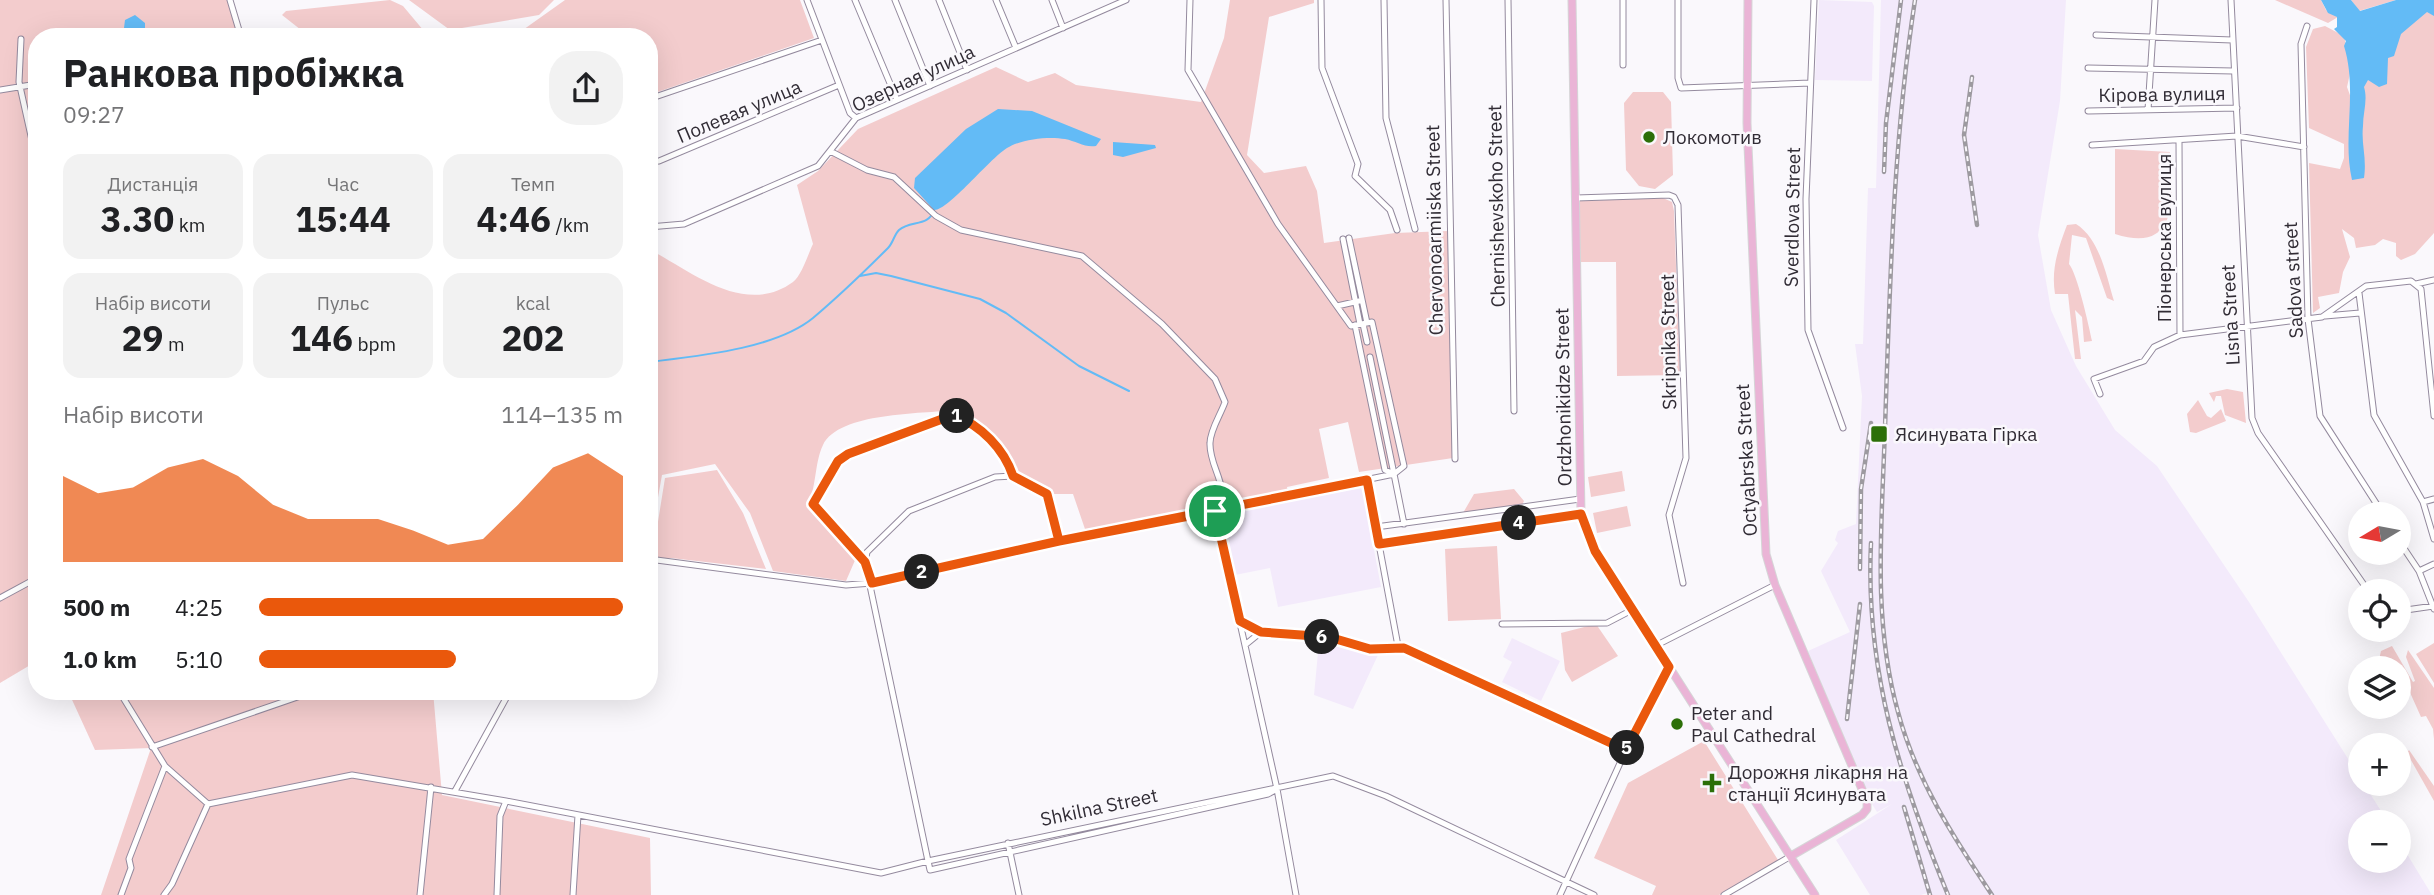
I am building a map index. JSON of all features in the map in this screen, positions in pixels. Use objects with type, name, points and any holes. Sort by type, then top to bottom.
[{"type":"main road","name":"Ordzhonikidze Street","points":[[1573,0],[1581,514],[1595,551],[1815,895]]},
{"type":"main road","name":"Octyabrska Street","points":[[1748,0],[1746,86],[1766,554],[1776,585],[1867,801],[1867,809],[1862,815],[1791,856]]},
{"type":"street","points":[[230,0],[238,28]]},
{"type":"street","points":[[807,0],[850,113],[856,118]]},
{"type":"street","points":[[855,0],[897,100]]},
{"type":"street","points":[[895,0],[930,86]]},
{"type":"street","points":[[939,0],[967,69]]},
{"type":"street","points":[[996,0],[1016,48]]},
{"type":"street","points":[[1052,0],[1063,28]]},
{"type":"street","name":"Озерная улица","points":[[658,226],[684,223],[818,166],[856,118],[1126,0]]},
{"type":"street","points":[[658,560],[846,585],[872,583],[1059,541],[1367,480],[1394,474],[1404,466],[1372,322],[1351,326],[1278,224],[1188,70],[1190,0]]},
{"type":"street","points":[[1321,0],[1322,68],[1358,164],[1355,176],[1390,210],[1397,230]]},
{"type":"street","points":[[1384,0],[1386,118],[1415,229]]},
{"type":"street","name":"Chervonoarmiiska Street","points":[[1446,0],[1455,460]]},
{"type":"street","name":"Chernishevskoho Street","points":[[1508,0],[1514,411]]},
{"type":"street","points":[[1623,0],[1623,65]]},
{"type":"street","points":[[1678,0],[1681,86],[1685,89],[1810,83]]},
{"type":"street","name":"Sverdlova Street","points":[[1814,0],[1805,247],[1808,330],[1843,428]]},
{"type":"street","points":[[2148,110],[2155,0]]},
{"type":"street","points":[[2221,0],[2231,0]]},
{"type":"street","name":"Lisna Street","points":[[2231,0],[2252,418],[2360,579]]},
{"type":"street","name":"Sadova street","points":[[2307,26],[2301,44],[2308,319],[2320,416],[2374,502]]},
{"type":"street","points":[[2096,35],[2232,40]]},
{"type":"street","points":[[21,39],[20,89],[28,124]]},
{"type":"street","points":[[658,96],[822,40]]},
{"type":"street","points":[[2088,68],[2233,71]]},
{"type":"street","name":"Полевая улица","points":[[658,160],[839,86]]},
{"type":"street","points":[[0,90],[28,87]]},
{"type":"street","name":"Кірова вулиця","points":[[2088,111],[2237,108]]},
{"type":"street","points":[[2092,145],[2237,136],[2304,147]]},
{"type":"street","name":"Піонерська вулиця","points":[[2179,141],[2180,335]]},
{"type":"street","points":[[830,151],[867,170],[894,177],[936,216],[961,230],[1082,256],[1119,291],[1152,315],[1215,379],[1224,396],[1225,401],[1210,438],[1210,451],[1224,492],[1223,501],[1215,511]]},
{"type":"street","name":"Skripnika Street","points":[[1576,198],[1669,195],[1674,197],[1678,205],[1686,457],[1669,515],[1683,583]]},
{"type":"street","points":[[1346,238],[1359,301],[1385,470],[1394,474]]},
{"type":"street","points":[[2416,284],[2434,280]]},
{"type":"street","points":[[2322,317],[2366,286],[2411,281],[2416,284],[2421,289],[2434,416]]},
{"type":"street","points":[[2359,293],[2374,415],[2423,502],[2434,539]]},
{"type":"street","points":[[1337,306],[1359,301]]},
{"type":"street","points":[[2100,394],[2094,379],[2144,361],[2154,347],[2180,335],[2360,313]]},
{"type":"street","points":[[1361,324],[1367,342]]},
{"type":"street","points":[[1370,357],[1404,524]]},
{"type":"street","points":[[928,861],[872,583],[865,562],[813,504],[838,461],[848,454],[953,415],[990,439],[1005,456],[1013,476]]},
{"type":"street","points":[[865,562],[867,552],[909,511],[995,477],[1013,476],[1047,494],[1059,541]]},
{"type":"street","points":[[1367,480],[1398,646]]},
{"type":"street","points":[[1376,527],[1580,499]]},
{"type":"street","points":[[2423,502],[2434,499]]},
{"type":"street","points":[[1215,511],[1277,789],[1296,895]]},
{"type":"street","points":[[1379,544],[1581,514]]},
{"type":"street","points":[[2411,610],[2433,607],[2412,560]]},
{"type":"street","points":[[2419,571],[2434,564]]},
{"type":"street","points":[[0,597],[28,583]]},
{"type":"street","points":[[1655,646],[1776,585]]},
{"type":"street","points":[[1502,624],[1607,623],[1632,610]]},
{"type":"street","points":[[1240,621],[1261,632],[1329,637],[1370,649],[1398,646],[1626,750]]},
{"type":"street","points":[[1245,645],[1261,632]]},
{"type":"street","points":[[1560,895],[1626,750],[1669,667]]},
{"type":"street","points":[[124,700],[165,766],[208,804],[172,884],[164,895]]},
{"type":"street","points":[[152,747],[289,700]]},
{"type":"street","points":[[455,791],[505,700]]},
{"type":"street","points":[[121,895],[131,868],[129,859],[165,766]]},
{"type":"street","name":"Shkilna Street","points":[[208,804],[352,775],[455,791],[881,873],[1270,787],[1277,789]]},
{"type":"street","name":"Shkilna Street","points":[[928,861],[930,870],[1268,794],[1277,789],[1333,776],[1386,796],[1594,895]]},
{"type":"street","points":[[419,895],[431,787]]},
{"type":"street","points":[[497,895],[500,816],[506,801]]},
{"type":"street","points":[[573,895],[578,815]]},
{"type":"street","points":[[1007,843],[1018,895]]},
{"type":"street","points":[[1724,895],[1791,856]]},
{"type":"shaded area","points":[[0,0],[228,0],[239,28],[28,28],[28,666],[0,683]]},
{"type":"shaded area","points":[[390,0],[403,6],[421,28],[299,28],[282,15],[286,11]]},
{"type":"shaded area","points":[[409,0],[554,0],[539,15],[447,28]]},
{"type":"shaded area","points":[[565,0],[800,0],[814,38],[658,92],[658,28],[526,28]]},
{"type":"shaded area","points":[[1230,0],[1314,0],[1314,3],[1269,17],[1247,155],[1264,173],[1306,166],[1317,191],[1324,243],[1395,233],[1448,231],[1453,458],[1359,472],[1348,422],[1319,429],[1329,478],[1287,487],[1288,493],[1086,532],[1073,494],[1049,494],[1015,475],[1001,447],[955,410],[863,420],[832,434],[823,445],[807,507],[856,558],[846,581],[773,571],[750,513],[715,464],[662,475],[658,497],[658,254],[719,287],[756,295],[775,292],[796,279],[813,244],[797,185],[818,171],[858,129],[996,67],[1028,82],[1055,73],[1076,85],[1201,102],[1224,38]]},
{"type":"shaded area","points":[[1819,0],[1872,2],[1872,81],[1815,80]]},
{"type":"shaded area","points":[[1881,0],[2066,0],[2060,101],[2038,235],[2051,310],[2076,366],[2115,430],[2157,466],[2249,602],[2348,759],[2348,796],[2372,796],[2380,810],[2348,810],[2348,873],[2411,873],[2411,861],[2432,895],[1926,895],[1931,892],[1921,895],[1870,895],[1836,840],[1892,804],[1877,812],[1872,804],[1808,651],[1850,632],[1821,571],[1838,543],[1835,540],[1838,531],[1856,524],[1862,396],[1855,344],[1863,344],[1868,188],[1876,188]]},
{"type":"shaded area","points":[[2275,0],[2321,0],[2326,10],[2338,17],[2328,23]]},
{"type":"shaded area","points":[[2351,0],[2396,0],[2359,11]]},
{"type":"shaded area","points":[[2434,9],[2434,233],[2415,254],[2401,260],[2396,256],[2396,243],[2383,239],[2375,245],[2356,248],[2354,238],[2342,229],[2350,257],[2343,272],[2339,293],[2318,297],[2320,308],[2313,313],[2309,163],[2340,169],[2344,158],[2344,144],[2309,128],[2306,47],[2313,29],[2325,26],[2344,36],[2351,69],[2347,87],[2351,98],[2352,119],[2359,75],[2419,11]]},
{"type":"shaded area","name":"Локомотив","points":[[1633,92],[1663,92],[1671,102],[1673,175],[1655,189],[1639,186],[1626,170],[1624,103]]},
{"type":"shaded area","points":[[2115,149],[2170,152],[2172,186],[2168,217],[2162,229],[2151,236],[2136,238],[2115,234]]},
{"type":"shaded area","points":[[1663,198],[1672,202],[1674,211],[1680,375],[1617,376],[1616,262],[1579,262],[1578,201]]},
{"type":"shaded area","points":[[2076,224],[2096,248],[2114,301],[2107,298],[2086,238],[2072,235],[2069,264],[2079,288],[2092,341],[2084,342],[2082,317],[2075,310],[2081,359],[2075,359],[2068,294],[2055,294],[2054,285],[2056,259],[2067,225]]},
{"type":"shaded area","points":[[2227,389],[2243,392],[2246,423],[2225,415],[2221,396],[2216,396],[2214,402],[2209,393]]},
{"type":"shaded area","points":[[2198,400],[2207,416],[2211,418],[2221,409],[2226,421],[2196,433],[2190,432],[2187,414]]},
{"type":"shaded area","points":[[717,470],[743,513],[766,569],[658,559],[658,522],[665,478]]},
{"type":"shaded area","points":[[1622,471],[1625,491],[1591,497],[1588,477]]},
{"type":"shaded area","points":[[1362,486],[1381,587],[1278,607],[1270,568],[1235,575],[1222,515]]},
{"type":"shaded area","points":[[1514,489],[1524,501],[1522,505],[1463,513],[1474,494]]},
{"type":"shaded area","points":[[1627,506],[1631,526],[1597,533],[1593,513]]},
{"type":"shaded area","points":[[1497,546],[1501,619],[1448,621],[1445,549]]},
{"type":"shaded area","points":[[1596,624],[1618,656],[1572,682],[1565,670],[1561,633]]},
{"type":"shaded area","points":[[1512,638],[1560,661],[1541,701],[1502,682],[1512,662],[1503,657]]},
{"type":"shaded area","points":[[1319,642],[1378,655],[1353,709],[1314,695]]},
{"type":"shaded area","points":[[2434,643],[2434,683],[2416,654]]},
{"type":"shaded area","points":[[2392,646],[2398,656],[2380,656],[2381,651]]},
{"type":"shaded area","points":[[2408,650],[2434,688],[2434,739],[2433,729],[2426,716],[2421,717],[2411,695],[2411,679],[2415,681],[2411,670],[2411,656],[2406,656]]},
{"type":"shaded area","points":[[72,700],[434,700],[442,795],[650,838],[651,895],[101,895],[151,748],[95,750]]},
{"type":"shaded area","points":[[1704,741],[1778,860],[1719,895],[1652,895],[1656,886],[1594,858],[1628,783]]},
{"type":"shaded area","points":[[2411,753],[2434,786],[2434,801],[2411,760]]},
{"type":"water","points":[[2321,0],[2351,0],[2360,11],[2396,0],[2434,0],[2434,16],[2427,12],[2401,34],[2394,56],[2388,58],[2387,84],[2379,87],[2368,80],[2364,87],[2364,178],[2352,180],[2349,164],[2350,80],[2344,46],[2346,41],[2334,29],[2337,27],[2337,17],[2328,13]]},
{"type":"water","points":[[135,15],[145,23],[145,28],[124,28],[125,20]]},
{"type":"water","points":[[998,109],[1032,111],[1101,139],[1096,146],[1051,138],[1027,140],[1013,145],[999,154],[949,202],[934,210],[914,188],[915,178],[966,129]]},
{"type":"water","points":[[1113,142],[1155,145],[1156,148],[1123,157],[1113,155]]},
{"type":"waterway","points":[[658,361],[757,344],[797,329],[823,310],[870,266],[890,246],[899,230],[928,219],[934,210]]},
{"type":"waterway","points":[[860,276],[876,273],[980,299],[1006,313],[1079,366],[1129,391]]},
{"type":"railway","points":[[1884,172],[1886,123],[1901,0]]},
{"type":"railway","points":[[1915,0],[1897,160],[1891,267],[1881,535],[1885,642],[1898,712],[1915,761],[1950,830],[1992,895]]},
{"type":"railway","points":[[1972,77],[1964,135],[1977,225]]},
{"type":"railway","points":[[1860,569],[1861,489],[1871,423]]},
{"type":"railway","points":[[1871,543],[1874,636],[1889,723],[1915,809],[1948,895]]},
{"type":"railway","points":[[1847,719],[1860,604]]},
{"type":"railway","points":[[1904,807],[1930,895]]},
{"type":"place","name":"Локомотив","points":[[1649,137]]},
{"type":"place","name":"Ясинувата Гірка","points":[[1879,434]]},
{"type":"place","name":"Peter and Paul Cathedral","points":[[1677,724]]},
{"type":"place","name":"Дорожня лікарня на станції Ясинувата","points":[[1712,783]]},
{"type":"route","points":[[1215,511],[1059,541],[1047,494],[1013,476],[1005,456],[990,439],[971,424],[953,415],[946,415],[874,447],[848,454],[838,461],[813,504],[865,562],[872,583],[1059,541],[1367,480],[1379,544],[1581,514],[1595,551],[1669,667],[1626,750],[1398,646],[1370,649],[1329,637],[1261,632],[1240,621],[1215,511]]}]
